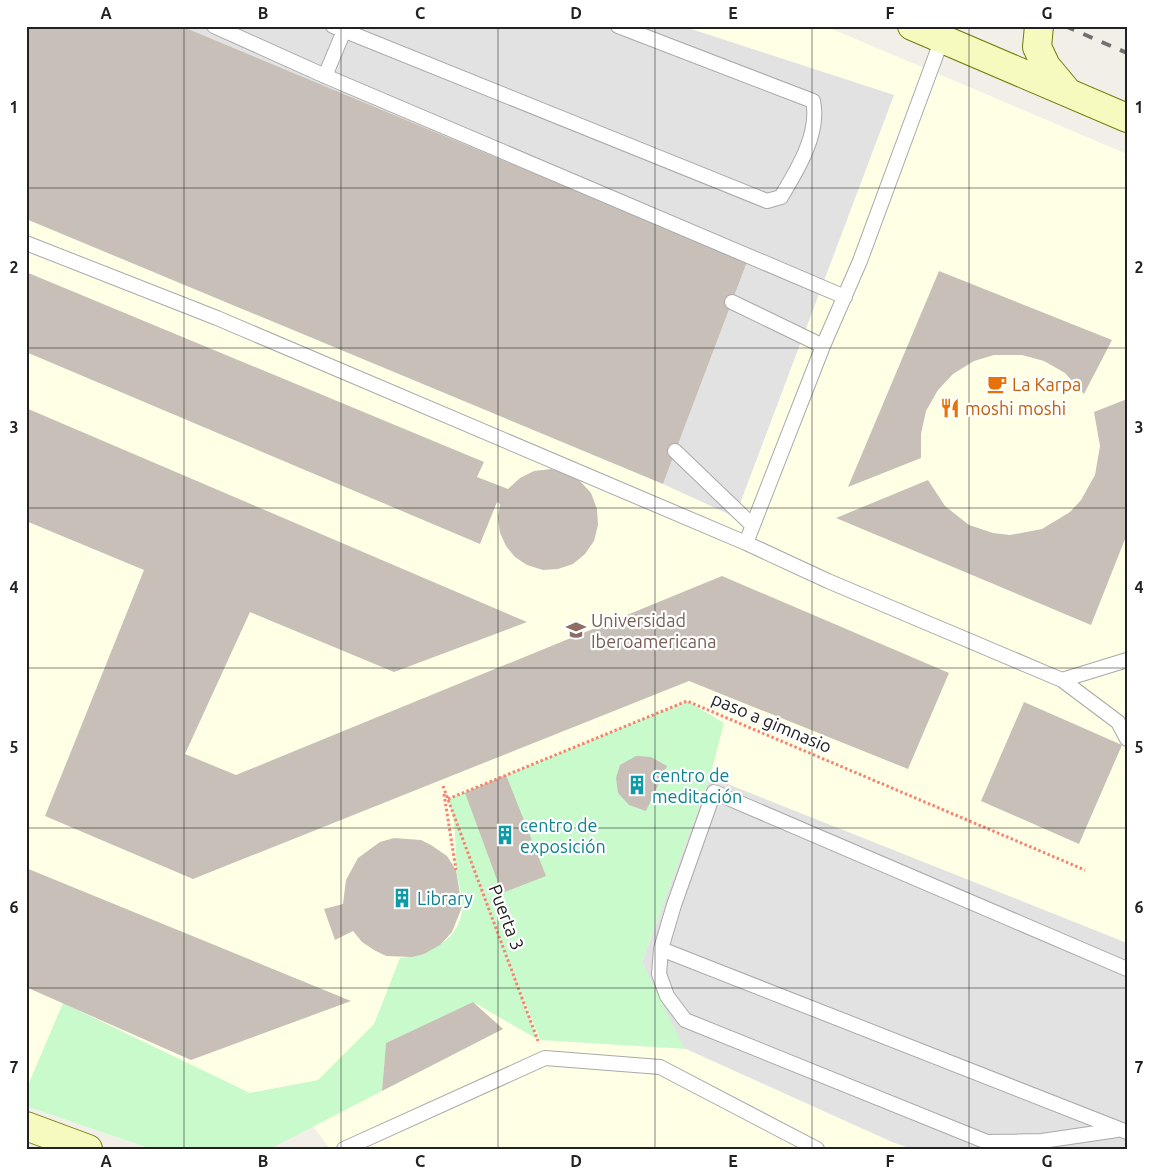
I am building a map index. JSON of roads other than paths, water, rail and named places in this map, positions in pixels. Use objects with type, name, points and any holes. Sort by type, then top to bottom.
[{"type":"main road","points":[[912,26],[1127,118]]},
{"type":"main road","points":[[1039,26],[1037,47],[1046,66],[1067,92]]},
{"type":"main road","points":[[26,1126],[88,1149]]},
{"type":"lane","points":[[214,26],[325,76],[845,296]]},
{"type":"lane","points":[[325,76],[341,28],[767,201],[781,197],[800,165],[816,115],[813,100],[618,26]]},
{"type":"lane","points":[[746,543],[823,346],[845,296],[942,39]]},
{"type":"lane","points":[[26,243],[217,318],[1062,680],[1118,722],[1127,739]]},
{"type":"lane","points":[[732,302],[823,346]]},
{"type":"lane","points":[[675,451],[752,525]]},
{"type":"lane","points":[[1062,680],[1127,660]]},
{"type":"lane","points":[[1122,1131],[1042,1141],[988,1142],[684,1020],[667,996],[659,974],[661,949],[674,905],[714,792],[1127,969]]},
{"type":"lane","points":[[661,949],[1122,1131]]},
{"type":"lane","points":[[344,1149],[545,1058],[660,1067],[817,1149]]},
{"type":"railway","points":[[1065,26],[1127,53]]},
{"type":"place","name":"La Karpa","points":[[997,384]]},
{"type":"place","name":"moshi moshi","points":[[950,408]]},
{"type":"place","name":"Universidad Iberoamericana","points":[[576,630]]},
{"type":"place","name":"centro de meditación","points":[[637,785]]},
{"type":"place","name":"centro de exposición","points":[[505,835]]},
{"type":"place","name":"Library","points":[[402,898]]}]
